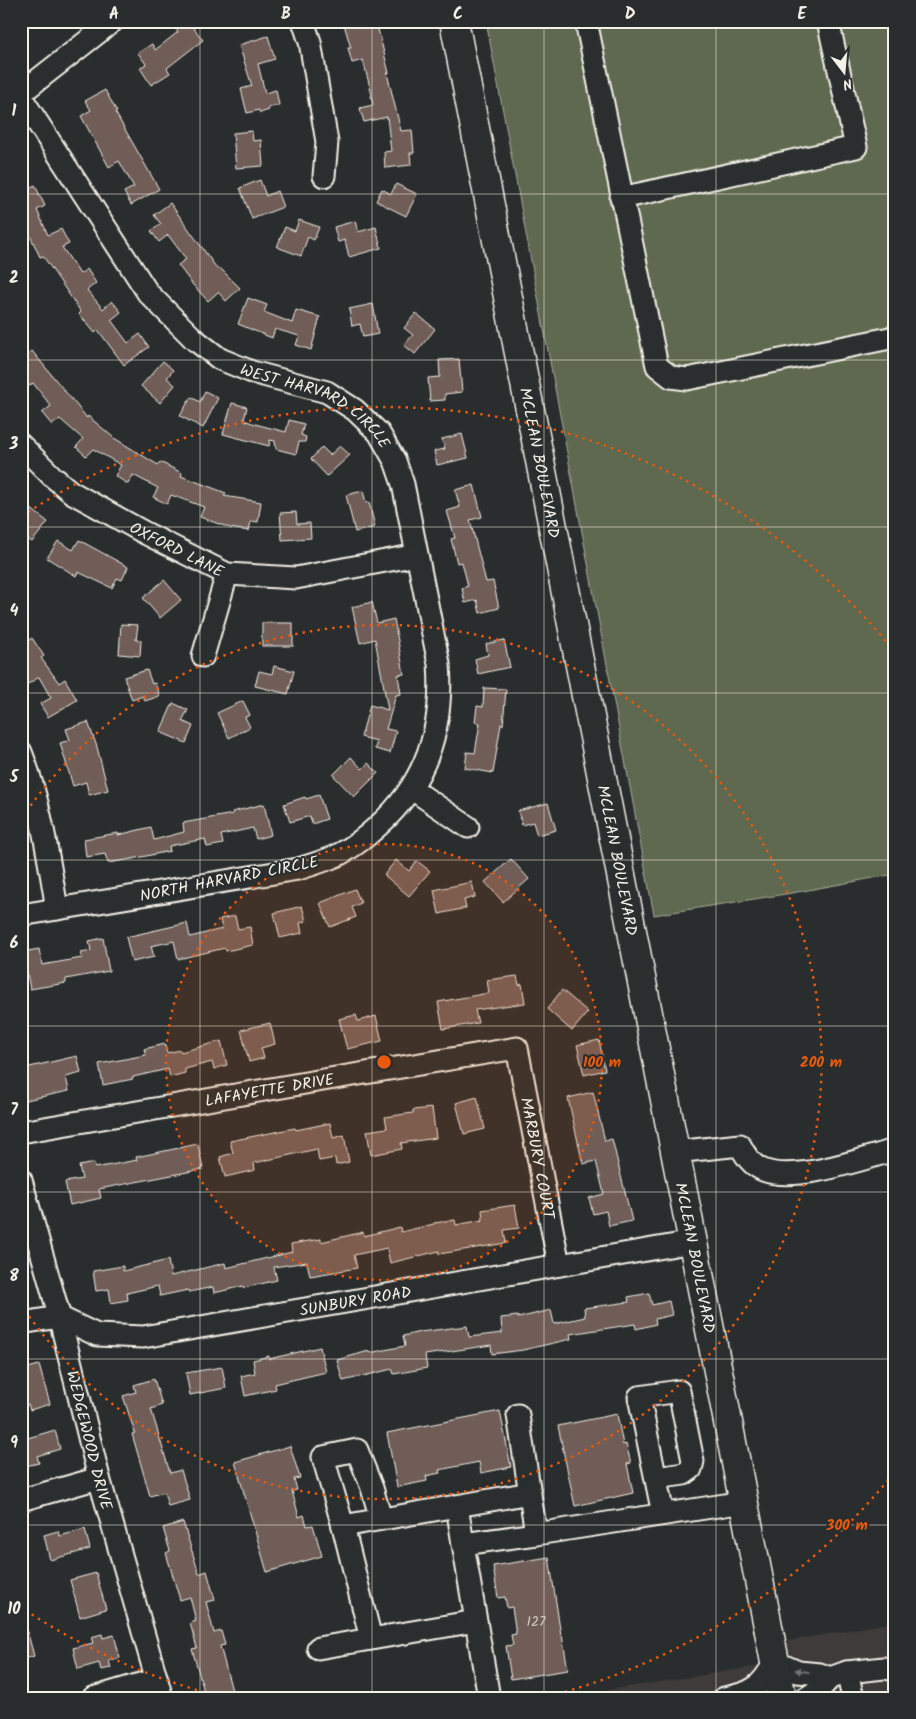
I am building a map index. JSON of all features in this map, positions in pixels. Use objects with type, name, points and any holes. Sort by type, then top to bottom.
[{"type":"main road","name":"MCLEAN BOULEVARD","points":[[454,21],[782,1698]]},
{"type":"street","points":[[21,92],[113,21]]},
{"type":"street","points":[[303,21],[310,42],[327,142],[324,176]]},
{"type":"street","points":[[586,21],[657,366],[671,377],[687,379],[895,337]]},
{"type":"street","points":[[622,198],[856,147],[828,21]]},
{"type":"street","name":"WEST HARVARD CIRCLE","points":[[21,98],[148,293],[194,340],[220,359],[252,372],[327,392],[355,410],[379,433],[395,461],[404,484],[439,664],[438,715],[433,742],[412,789]]},
{"type":"street","name":"OXFORD LANE","points":[[21,445],[71,492],[145,533],[227,574],[296,578],[417,555]]},
{"type":"street","points":[[203,656],[227,574]]},
{"type":"street","points":[[21,752],[31,778],[41,817],[57,909]]},
{"type":"street","points":[[412,789],[468,827]]},
{"type":"street","name":"NORTH HARVARD CIRCLE","points":[[21,914],[273,874],[318,863],[339,855],[366,837],[395,811],[412,789]]},
{"type":"street","name":"LAFAYETTE DRIVE","points":[[21,1132],[517,1048],[517,1051]]},
{"type":"street","name":"MARBURY COURT","points":[[517,1051],[560,1265]]},
{"type":"street","points":[[675,1152],[740,1145],[747,1158],[755,1166],[763,1170],[791,1173],[836,1166],[895,1150]]},
{"type":"street","name":"WEDGEWOOD DRIVE","points":[[21,1180],[59,1316],[99,1478],[159,1688]]},
{"type":"street","name":"SUNBURY ROAD","points":[[59,1316],[97,1335],[142,1337],[693,1242]]},
{"type":"street","points":[[21,1323],[59,1316]]},
{"type":"street","points":[[518,1415],[536,1534]]},
{"type":"street","points":[[371,1639],[343,1526],[323,1457],[357,1450],[372,1488],[381,1519]]},
{"type":"street","points":[[21,1500],[99,1478]]},
{"type":"street","points":[[656,1478],[663,1514]]},
{"type":"street","points":[[343,1526],[530,1493]]},
{"type":"street","points":[[463,1544],[744,1502]]},
{"type":"street","points":[[457,1506],[489,1698]]},
{"type":"street","points":[[318,1648],[476,1621]]},
{"type":"street","points":[[741,1697],[766,1679],[775,1662],[798,1672],[820,1674],[839,1675],[884,1668],[895,1670]]},
{"type":"street","points":[[806,1698],[839,1675]]},
{"type":"street","points":[[839,1675],[853,1698]]},
{"type":"street","points":[[92,1698],[159,1688]]},
{"type":"shaded area","points":[[895,1622],[895,1698],[788,1698],[777,1643]]},
{"type":"shaded area","points":[[766,1665],[772,1698],[559,1698]]},
{"type":"green space","points":[[486,21],[895,21],[895,874],[654,915]]},
{"type":"building","points":[[179,21],[188,21],[203,40],[167,68],[170,73],[151,85],[140,68],[146,64],[138,53],[152,44],[155,50],[178,32],[173,26]]},
{"type":"building","points":[[343,21],[376,21],[401,131],[412,130],[414,153],[410,153],[411,165],[385,168],[384,152],[391,151],[387,117],[364,122],[360,108],[373,105],[372,95],[363,60],[352,63],[348,48],[351,48]]},
{"type":"building","points":[[268,36],[275,59],[258,64],[265,93],[276,90],[279,105],[268,108],[269,110],[260,113],[259,110],[247,113],[241,89],[252,86],[239,45]]},
{"type":"building","points":[[105,90],[117,112],[115,112],[159,189],[131,205],[124,192],[134,187],[119,161],[109,167],[81,116],[91,110],[85,101]]},
{"type":"building","points":[[252,131],[253,141],[261,140],[263,166],[236,168],[233,133]]},
{"type":"building","points":[[260,180],[266,196],[277,191],[283,207],[252,219],[240,188]]},
{"type":"building","points":[[396,184],[417,194],[406,216],[376,201],[382,189],[391,194]]},
{"type":"building","points":[[35,185],[45,206],[37,210],[48,235],[61,229],[69,244],[62,247],[80,274],[87,269],[96,283],[87,290],[103,309],[112,301],[121,312],[111,320],[128,343],[140,334],[149,347],[124,365],[98,330],[95,333],[79,314],[81,312],[43,256],[40,257],[21,216],[21,192]]},
{"type":"building","points":[[170,203],[218,270],[220,268],[240,288],[226,301],[218,292],[208,301],[178,265],[186,259],[168,235],[159,242],[151,231],[161,224],[154,215]]},
{"type":"building","points":[[299,220],[319,227],[314,240],[308,237],[301,256],[277,247],[285,227],[295,231]]},
{"type":"building","points":[[355,221],[358,232],[376,227],[381,248],[349,257],[345,240],[338,242],[334,227]]},
{"type":"building","points":[[248,298],[267,305],[264,312],[292,323],[296,310],[320,317],[311,350],[296,345],[299,336],[275,329],[272,338],[238,324]]},
{"type":"building","points":[[373,304],[378,334],[363,337],[360,324],[352,326],[349,309]]},
{"type":"building","points":[[416,313],[435,329],[415,354],[404,345],[413,335],[404,328]]},
{"type":"building","points":[[32,351],[87,418],[88,416],[114,438],[158,465],[160,462],[182,473],[181,476],[226,493],[224,496],[261,502],[258,522],[251,521],[249,531],[230,528],[200,517],[204,507],[171,495],[167,504],[153,497],[158,488],[133,475],[128,484],[115,476],[121,465],[93,449],[86,456],[76,447],[83,439],[60,419],[52,425],[42,413],[51,406],[33,383],[21,392],[21,360]]},
{"type":"building","points":[[459,359],[462,392],[445,394],[445,400],[430,401],[428,378],[440,377],[439,360]]},
{"type":"building","points":[[163,361],[173,370],[167,378],[175,385],[160,403],[141,386]]},
{"type":"building","points":[[205,391],[218,398],[203,428],[180,416],[191,397],[200,402]]},
{"type":"building","points":[[232,403],[247,407],[244,420],[255,424],[286,432],[289,420],[304,424],[301,435],[306,437],[305,442],[299,442],[296,454],[276,449],[275,441],[270,440],[269,446],[223,434]]},
{"type":"building","points":[[462,434],[468,458],[437,465],[434,451],[445,449],[442,439]]},
{"type":"building","points":[[340,446],[350,455],[327,476],[311,459],[322,447],[330,455]]},
{"type":"building","points":[[474,485],[482,517],[470,520],[486,582],[493,581],[499,608],[480,613],[477,600],[465,603],[462,588],[468,586],[462,562],[457,563],[451,539],[455,538],[447,511],[460,507],[455,490]]},
{"type":"building","points":[[363,491],[366,503],[369,502],[375,527],[355,532],[346,495]]},
{"type":"building","points":[[21,501],[48,522],[32,542],[21,534]]},
{"type":"building","points":[[296,512],[297,524],[310,523],[311,538],[282,540],[280,513]]},
{"type":"building","points":[[79,540],[128,567],[122,580],[117,578],[112,588],[78,572],[76,576],[47,558],[58,541],[73,550]]},
{"type":"building","points":[[164,580],[181,600],[160,618],[143,598]]},
{"type":"building","points":[[372,602],[377,623],[394,619],[404,674],[398,675],[401,694],[396,695],[386,729],[396,731],[390,753],[375,749],[377,741],[361,737],[370,705],[388,710],[375,639],[360,643],[352,607]]},
{"type":"building","points":[[262,623],[293,623],[293,646],[262,646]]},
{"type":"building","points":[[121,624],[138,625],[136,640],[141,640],[140,656],[119,654]]},
{"type":"building","points":[[32,638],[44,656],[41,658],[59,683],[65,679],[77,700],[48,717],[40,704],[51,698],[39,677],[28,684],[21,674],[21,670],[27,666],[21,658],[21,646]]},
{"type":"building","points":[[504,640],[510,667],[478,674],[475,659],[488,655],[486,644]]},
{"type":"building","points":[[274,666],[294,671],[288,694],[255,686],[259,671],[272,674]]},
{"type":"building","points":[[147,670],[152,684],[155,683],[160,696],[145,701],[143,696],[132,700],[124,677]]},
{"type":"building","points":[[484,688],[506,689],[503,725],[501,724],[493,773],[465,768],[467,752],[475,753],[480,723],[475,722],[477,706],[483,707]]},
{"type":"building","points":[[243,701],[250,715],[245,717],[250,727],[229,738],[217,713]]},
{"type":"building","points":[[173,703],[188,710],[182,721],[193,726],[186,743],[160,732]]},
{"type":"building","points":[[88,722],[97,747],[108,790],[89,795],[86,782],[73,786],[60,743],[70,740],[66,729]]},
{"type":"building","points":[[351,757],[362,769],[368,763],[378,773],[354,797],[333,775]]},
{"type":"building","points":[[319,795],[327,819],[312,824],[310,816],[290,822],[284,804],[305,797],[306,799]]},
{"type":"building","points":[[548,803],[556,830],[537,835],[533,822],[522,825],[518,811]]},
{"type":"building","points":[[264,804],[271,835],[256,839],[253,828],[221,835],[223,844],[207,847],[205,839],[169,846],[170,851],[108,863],[105,854],[86,857],[84,839],[118,833],[118,835],[151,827],[154,840],[184,832],[183,823],[233,814],[232,812]]},
{"type":"building","points":[[511,859],[529,879],[503,902],[485,882]]},
{"type":"building","points":[[396,860],[409,871],[417,861],[430,871],[409,896],[384,875]]},
{"type":"building","points":[[472,882],[475,897],[464,900],[466,908],[439,914],[434,890]]},
{"type":"building","points":[[355,889],[361,903],[352,907],[356,917],[330,927],[320,903]]},
{"type":"building","points":[[302,906],[306,921],[300,923],[302,933],[280,938],[274,913]]},
{"type":"building","points":[[235,916],[238,929],[250,927],[253,945],[226,951],[225,948],[178,959],[174,941],[151,946],[154,957],[132,962],[126,937],[187,923],[190,937],[222,929],[220,919]]},
{"type":"building","points":[[103,938],[109,971],[66,979],[66,983],[30,989],[23,952],[39,949],[42,965],[82,958],[81,953],[91,951],[89,941]]},
{"type":"building","points":[[517,976],[519,985],[522,984],[525,1003],[475,1010],[478,1023],[443,1029],[438,1002],[489,993],[487,980]]},
{"type":"building","points":[[562,990],[588,1012],[572,1031],[547,1009]]},
{"type":"building","points":[[356,1015],[358,1021],[376,1016],[382,1041],[347,1049],[339,1019]]},
{"type":"building","points":[[270,1023],[275,1044],[261,1048],[264,1058],[249,1062],[241,1030]]},
{"type":"building","points":[[599,1040],[605,1070],[584,1075],[577,1045]]},
{"type":"building","points":[[221,1041],[227,1065],[214,1069],[212,1062],[185,1069],[185,1073],[170,1077],[168,1069],[103,1085],[99,1064],[146,1055],[144,1049],[165,1044],[167,1053],[180,1050],[181,1052]]},
{"type":"building","points":[[77,1056],[81,1073],[66,1077],[69,1091],[21,1101],[21,1069]]},
{"type":"building","points":[[593,1092],[605,1141],[612,1139],[632,1221],[609,1226],[606,1211],[593,1214],[589,1198],[604,1194],[596,1161],[583,1164],[568,1098]]},
{"type":"building","points":[[477,1097],[485,1129],[464,1134],[456,1103]]},
{"type":"building","points":[[432,1108],[436,1138],[401,1143],[402,1149],[371,1155],[367,1131],[387,1128],[385,1117],[413,1113],[413,1110]]},
{"type":"building","points":[[330,1123],[333,1138],[344,1135],[349,1162],[336,1165],[335,1158],[319,1161],[317,1149],[254,1163],[255,1170],[225,1177],[220,1157],[233,1153],[230,1141]]},
{"type":"building","points":[[198,1144],[203,1169],[99,1189],[101,1198],[70,1205],[65,1182],[82,1179],[79,1166],[94,1163],[95,1168],[137,1160],[136,1157]]},
{"type":"building","points":[[515,1205],[519,1228],[504,1230],[506,1243],[439,1254],[439,1251],[390,1263],[387,1248],[354,1255],[357,1268],[310,1276],[307,1262],[274,1267],[277,1280],[214,1293],[213,1287],[160,1296],[158,1286],[127,1293],[128,1300],[111,1303],[109,1289],[96,1291],[93,1271],[123,1266],[123,1271],[168,1260],[171,1276],[225,1263],[226,1268],[292,1252],[291,1244],[321,1239],[321,1242],[363,1232],[364,1236],[400,1227],[401,1232],[434,1223],[455,1220],[456,1225],[483,1220],[482,1210]]},
{"type":"building","points":[[649,1293],[652,1305],[669,1301],[672,1315],[655,1319],[656,1324],[636,1329],[635,1324],[570,1334],[571,1339],[523,1350],[492,1354],[491,1345],[425,1355],[427,1368],[394,1374],[392,1369],[343,1381],[337,1360],[369,1351],[369,1353],[405,1346],[403,1336],[420,1332],[467,1326],[469,1337],[502,1333],[501,1318],[518,1316],[518,1318],[551,1310],[554,1324],[585,1317],[584,1308],[629,1302],[628,1297]]},
{"type":"building","points":[[320,1347],[326,1372],[275,1384],[276,1389],[245,1396],[241,1376],[255,1373],[253,1360],[269,1356],[269,1359]]},
{"type":"building","points":[[39,1365],[50,1404],[30,1410],[28,1404],[21,1406],[21,1389],[24,1388],[21,1370]]},
{"type":"building","points":[[222,1367],[226,1388],[190,1395],[186,1373]]},
{"type":"building","points":[[154,1379],[162,1405],[151,1409],[170,1473],[181,1470],[190,1500],[168,1506],[164,1492],[150,1496],[132,1434],[135,1433],[123,1396],[136,1392],[134,1385]]},
{"type":"building","points":[[500,1411],[511,1467],[481,1473],[479,1462],[439,1470],[440,1473],[426,1476],[427,1481],[397,1487],[387,1433]]},
{"type":"building","points":[[617,1414],[623,1445],[626,1444],[631,1463],[627,1464],[633,1493],[575,1506],[558,1426]]},
{"type":"building","points":[[55,1430],[60,1449],[37,1456],[39,1463],[21,1467],[21,1440]]},
{"type":"building","points":[[290,1446],[300,1478],[294,1479],[297,1490],[292,1491],[299,1517],[304,1515],[307,1526],[313,1525],[322,1556],[267,1572],[235,1462]]},
{"type":"building","points":[[183,1522],[199,1574],[207,1571],[215,1600],[206,1602],[214,1633],[221,1631],[225,1645],[220,1646],[234,1698],[206,1698],[192,1649],[197,1648],[190,1623],[196,1621],[190,1597],[180,1600],[166,1553],[170,1551],[163,1528]]},
{"type":"building","points":[[85,1529],[90,1549],[50,1560],[44,1535],[58,1531],[60,1536]]},
{"type":"building","points":[[549,1557],[568,1670],[511,1679],[506,1646],[513,1645],[511,1635],[516,1634],[512,1607],[507,1608],[505,1597],[498,1598],[493,1566]]},
{"type":"building","points":[[96,1573],[106,1609],[80,1617],[70,1580]]},
{"type":"building","points":[[21,1623],[25,1623],[34,1656],[21,1660]]},
{"type":"building","points":[[102,1634],[103,1638],[114,1635],[120,1658],[109,1661],[111,1668],[101,1670],[99,1663],[78,1669],[73,1648],[93,1643],[91,1637]]}]
